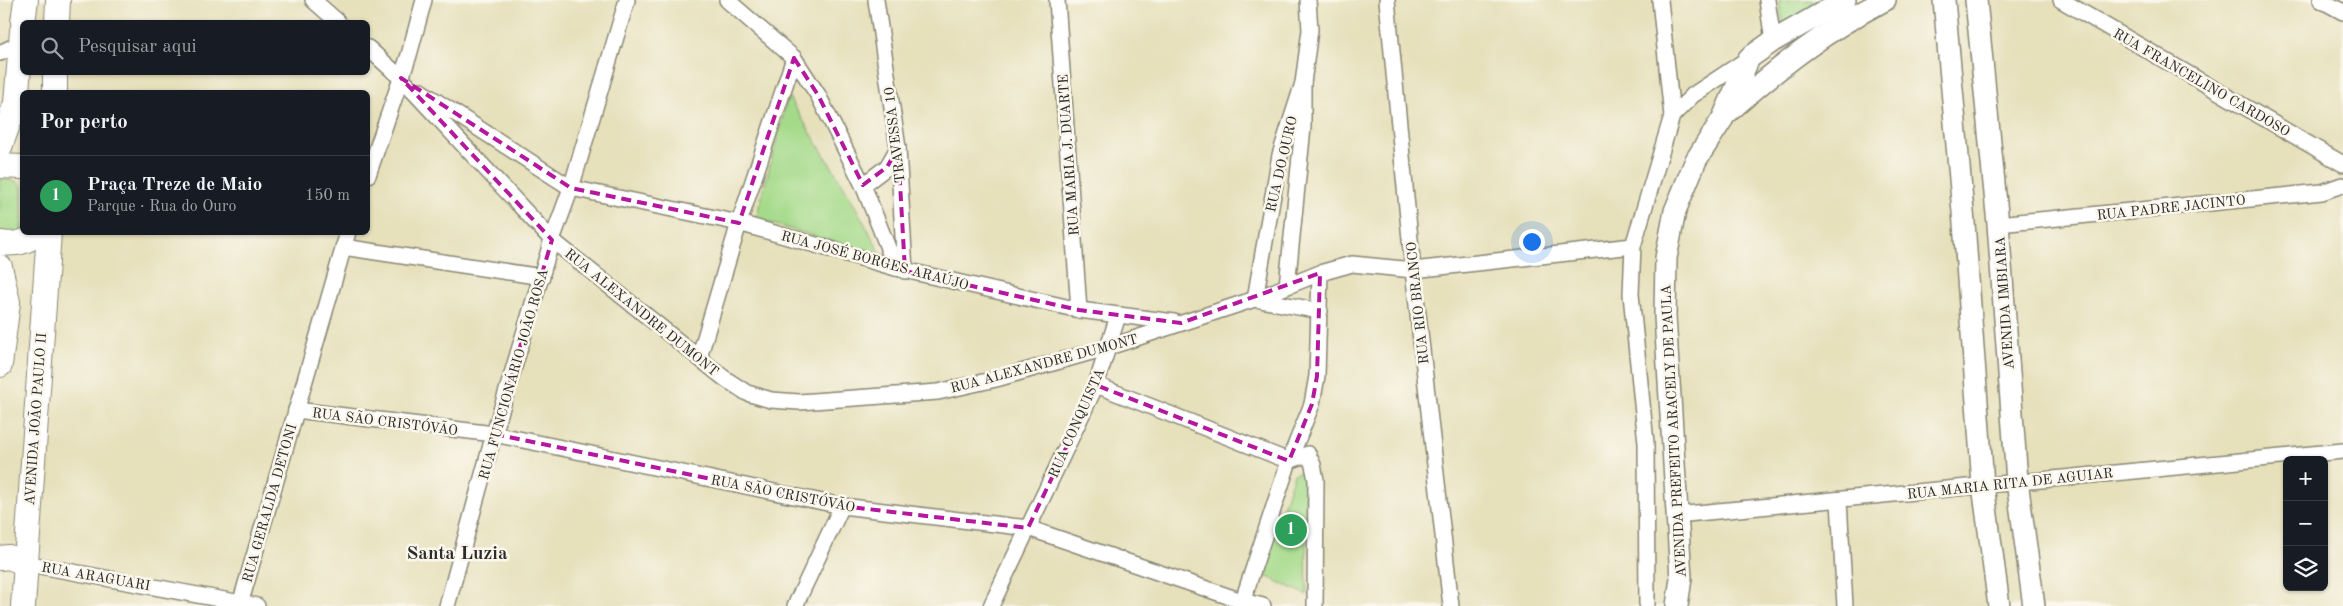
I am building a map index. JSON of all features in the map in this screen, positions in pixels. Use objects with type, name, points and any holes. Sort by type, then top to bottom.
[{"type":"main road","points":[[24,20],[26,0]]},
{"type":"main road","points":[[57,20],[58,0]]},
{"type":"main road","name":"AVENIDA PREFEITO ARACELY DE PAULA","points":[[1677,606],[1682,578],[1676,515],[1665,316],[1666,258],[1675,211],[1696,160],[1723,118],[1749,58],[1773,41],[1846,6],[1885,0]]},
{"type":"main road","points":[[1944,0],[1964,223],[1983,485],[1999,606]]},
{"type":"main road","name":"AVENIDA IMBIARA","points":[[1976,0],[1998,224],[2017,481],[2034,606]]},
{"type":"main road","name":"AVENIDA PREFEITO ARACELY DE PAULA","points":[[1723,118],[1846,6]]},
{"type":"main road","points":[[0,147],[16,103],[20,56]]},
{"type":"main road","points":[[55,75],[55,90]]},
{"type":"main road","points":[[0,166],[20,167]]},
{"type":"main road","points":[[0,243],[17,244],[34,235]]},
{"type":"main road","name":"AVENIDA JOÃO PAULO II","points":[[23,606],[24,563],[49,235]]},
{"type":"main road","points":[[0,267],[8,302],[0,365]]},
{"type":"main road","points":[[0,558],[9,557],[24,563]]},
{"type":"street","points":[[313,0],[336,20]]},
{"type":"street","points":[[370,169],[401,78],[424,0]]},
{"type":"street","name":"RUA FUNCIONÁRIO JOÃO ROSA","points":[[448,606],[494,434],[552,240],[571,188],[627,0]]},
{"type":"street","points":[[727,0],[794,58],[818,95],[862,185],[900,270]]},
{"type":"street","name":"TRAVESSA 10","points":[[876,0],[898,148],[900,270]]},
{"type":"street","name":"RUA MARIA J. DUARTE","points":[[1056,0],[1079,310]]},
{"type":"street","points":[[1303,83],[1310,30],[1308,0]]},
{"type":"street","name":"RUA RIO BRANCO","points":[[1388,0],[1413,270],[1451,606]]},
{"type":"street","points":[[1660,0],[1672,116]]},
{"type":"street","points":[[1767,0],[1773,41]]},
{"type":"street","name":"RUA FRANCELINO CARDOSO","points":[[2062,0],[2343,164]]},
{"type":"street","points":[[2322,0],[2343,12]]},
{"type":"street","points":[[0,53],[20,34]]},
{"type":"street","name":"RUA ALEXANDRE DUMONT","points":[[370,50],[401,78],[552,240],[699,358],[747,393],[771,400],[799,402],[938,392],[996,379],[1109,347],[1254,299],[1320,273],[1352,264],[1413,270],[1633,246]]},
{"type":"street","points":[[699,358],[740,223],[794,58]]},
{"type":"street","name":"AVENIDA PREFEITO ARACELY DE PAULA","points":[[1647,604],[1646,443],[1631,294],[1633,246],[1672,116],[1693,95],[1749,58]]},
{"type":"street","points":[[401,78],[571,188]]},
{"type":"street","name":"RUA DO OURO","points":[[1287,286],[1303,127],[1303,83]]},
{"type":"street","name":"RUA DO OURO","points":[[1254,299],[1280,155],[1303,83]]},
{"type":"street","points":[[862,185],[887,167],[898,148]]},
{"type":"street","name":"RUA PADRE JACINTO","points":[[1998,224],[2322,192],[2343,186]]},
{"type":"street","name":"RUA JOSÉ BORGES ARAÚJO","points":[[571,188],[740,223],[900,270],[1079,310],[1181,323]]},
{"type":"street","name":"RUA GERALDA DETONI","points":[[241,604],[347,235]]},
{"type":"street","points":[[343,247],[542,277]]},
{"type":"street","points":[[1242,604],[1289,461],[1312,404],[1317,376],[1320,273]]},
{"type":"street","points":[[1254,299],[1320,311]]},
{"type":"street","name":"RUA CONQUISTA","points":[[991,606],[1096,386],[1118,316]]},
{"type":"street","points":[[1096,386],[1289,461],[1308,454],[1313,465],[1316,480],[1315,606]]},
{"type":"street","name":"RUA SÃO CRISTÓVÃO","points":[[296,410],[494,434],[842,506],[1028,528],[1242,604],[1263,606]]},
{"type":"street","name":"RUA MARIA RITA DE AGUIAR","points":[[1676,515],[1839,501],[2017,481],[2343,451]]},
{"type":"street","points":[[1839,501],[1845,606]]},
{"type":"street","points":[[795,606],[842,506]]},
{"type":"street","name":"RUA ARAGUARI","points":[[24,563],[256,606]]},
{"type":"highlighted area","points":[[794,58],[818,95],[863,185],[887,167],[898,148],[905,271],[1079,310],[1181,323],[1320,273],[1317,376],[1312,404],[1289,461],[1096,385],[1028,528],[842,506],[494,434],[552,240],[401,78],[571,188],[739,223]]},
{"type":"green space","points":[[1779,0],[1830,0],[1783,25]]},
{"type":"green space","points":[[788,96],[849,195],[882,256],[756,219]]},
{"type":"green space","points":[[0,180],[16,181],[20,184],[20,231],[0,236]]},
{"type":"green space","points":[[1301,472],[1304,474],[1305,486],[1307,595],[1261,574],[1294,474]]},
{"type":"place","name":"Praça Treze de Maio","points":[[1291,530]]},
{"type":"district","name":"Santa Luzia","points":[[457,552]]}]
